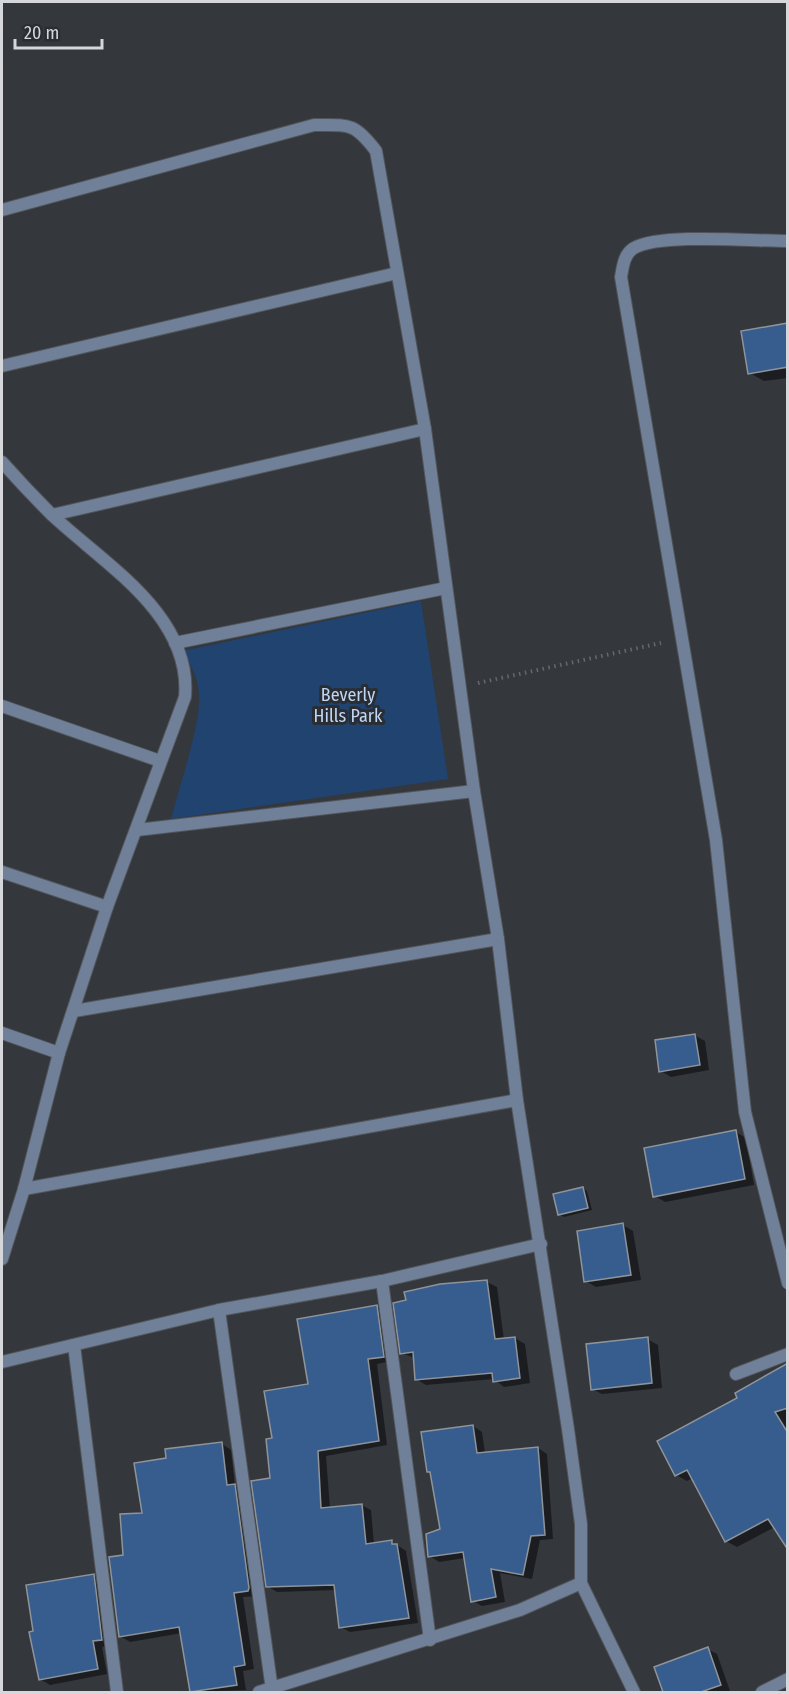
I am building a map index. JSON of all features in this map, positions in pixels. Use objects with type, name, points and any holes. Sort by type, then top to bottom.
[{"type":"street","points":[[2,210],[314,125],[343,125],[362,131],[376,151],[383,179],[424,429],[474,791],[498,939],[517,1100],[541,1244],[581,1524],[581,1583],[634,1692]]},
{"type":"street","points":[[788,241],[673,240],[646,243],[632,249],[625,257],[621,276],[680,639],[716,840],[745,1112],[788,1283]]},
{"type":"street","points":[[2,366],[397,273]]},
{"type":"street","points":[[52,515],[424,429]]},
{"type":"street","points":[[2,462],[52,515],[129,582],[169,630],[187,677],[185,697],[107,908],[59,1053],[24,1189],[2,1259]]},
{"type":"street","points":[[175,644],[446,588]]},
{"type":"street","points":[[2,706],[160,760]]},
{"type":"street","points":[[137,830],[474,791]]},
{"type":"street","points":[[2,872],[107,908]]},
{"type":"street","points":[[74,1011],[498,939]]},
{"type":"street","points":[[2,1033],[59,1053]]},
{"type":"street","points":[[24,1189],[517,1100]]},
{"type":"street","points":[[2,1362],[219,1310],[382,1281],[541,1244]]},
{"type":"street","points":[[382,1281],[430,1640]]},
{"type":"street","points":[[219,1310],[272,1690]]},
{"type":"street","points":[[74,1346],[117,1692]]},
{"type":"street","points":[[736,1374],[788,1354]]},
{"type":"street","points":[[259,1692],[272,1690],[520,1610],[581,1583]]},
{"type":"street","points":[[762,1692],[788,1679]]},
{"type":"path","points":[[460,687],[680,639]]},
{"type":"green space","name":"Beverly Hills Park","points":[[421,601],[448,779],[171,819],[193,739],[199,707],[197,682],[182,651]]},
{"type":"building","points":[[788,323],[788,367],[748,374],[741,331]]},
{"type":"building","points":[[695,1034],[700,1065],[659,1072],[655,1040]]},
{"type":"building","points":[[736,1130],[745,1179],[653,1197],[644,1148]]},
{"type":"building","points":[[583,1187],[588,1208],[558,1215],[553,1194]]},
{"type":"building","points":[[623,1223],[631,1275],[584,1282],[577,1231]]},
{"type":"building","points":[[487,1280],[495,1339],[515,1337],[520,1378],[493,1382],[492,1373],[415,1380],[413,1352],[400,1354],[393,1303],[406,1300],[404,1292],[440,1284]]},
{"type":"building","points":[[377,1305],[384,1357],[368,1359],[379,1441],[318,1451],[321,1508],[362,1504],[366,1544],[392,1540],[392,1544],[397,1544],[409,1618],[339,1628],[334,1585],[266,1587],[251,1481],[270,1478],[266,1439],[272,1438],[264,1391],[308,1384],[297,1319]]},
{"type":"building","points":[[648,1337],[652,1383],[591,1390],[586,1344]]},
{"type":"building","points":[[788,1363],[788,1408],[775,1412],[788,1433],[788,1550],[768,1519],[725,1542],[687,1470],[675,1476],[657,1441],[737,1398],[735,1393]]},
{"type":"building","points":[[473,1425],[477,1453],[538,1447],[545,1535],[531,1536],[523,1575],[491,1569],[496,1597],[471,1602],[463,1552],[428,1557],[426,1534],[440,1529],[430,1472],[427,1472],[421,1432]]},
{"type":"building","points":[[222,1442],[227,1485],[235,1484],[249,1588],[248,1591],[234,1593],[245,1665],[234,1667],[237,1685],[190,1692],[179,1627],[119,1637],[109,1557],[123,1555],[120,1514],[142,1513],[134,1463],[166,1458],[165,1449]]},
{"type":"building","points":[[94,1574],[102,1640],[93,1641],[98,1669],[39,1680],[29,1632],[33,1631],[26,1585]]},
{"type":"building","points":[[708,1647],[721,1685],[701,1692],[663,1692],[654,1667]]}]
